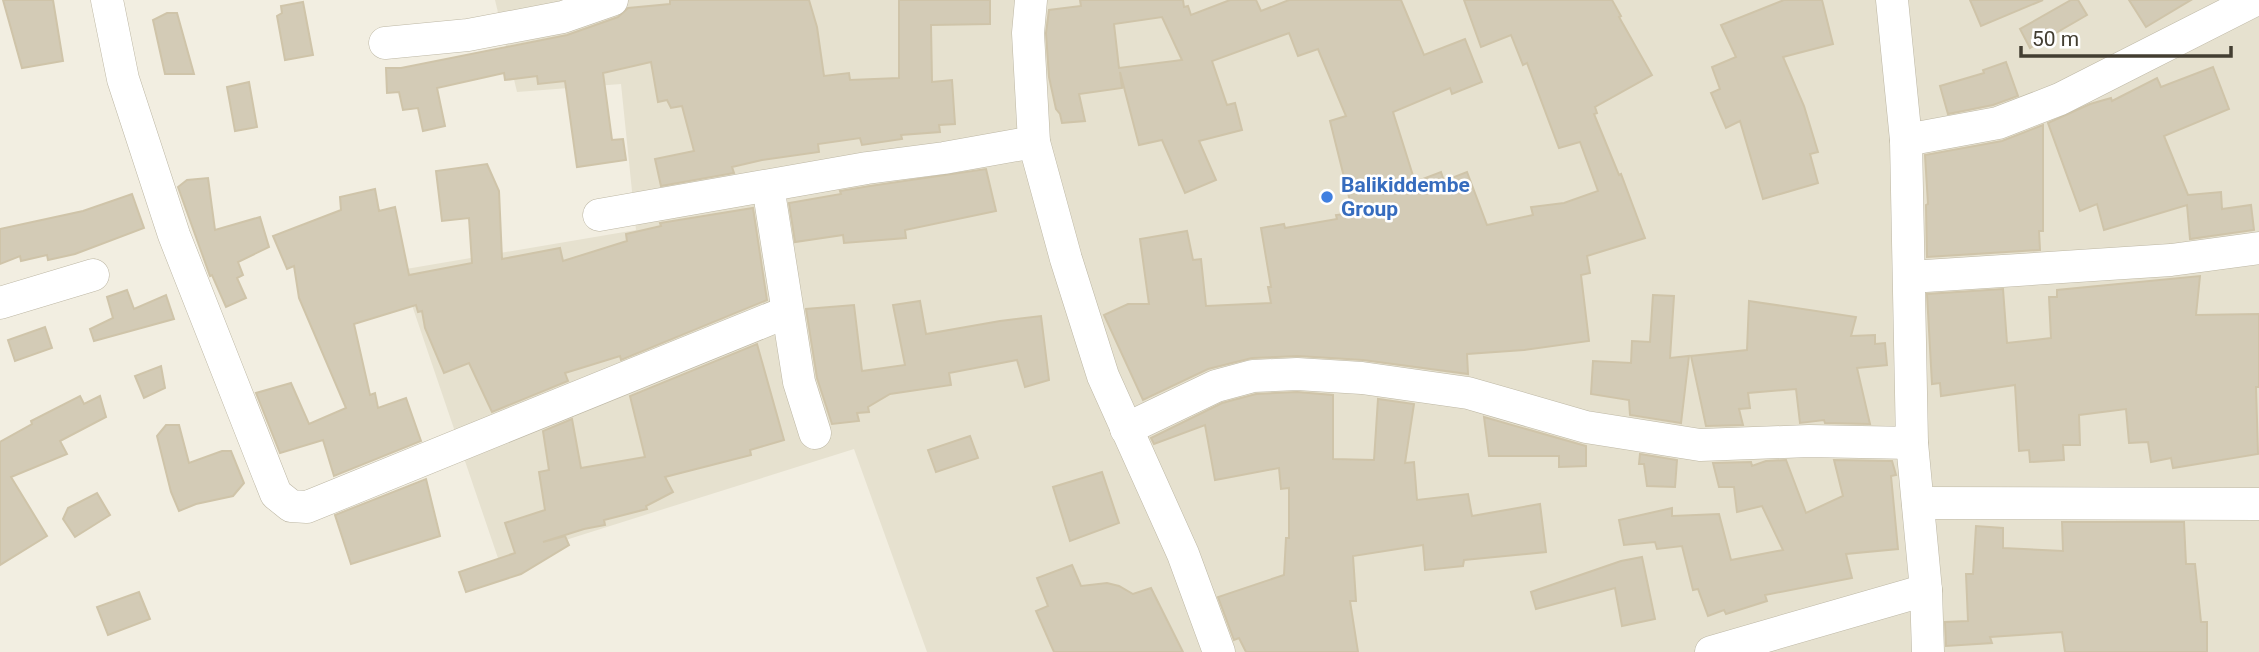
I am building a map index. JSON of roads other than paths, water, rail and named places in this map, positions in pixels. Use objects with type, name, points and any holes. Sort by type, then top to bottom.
[{"type":"street","points":[[107,0],[123,79],[174,235],[276,494],[291,506],[307,507],[787,312]]},
{"type":"street","points":[[385,43],[468,35],[563,17],[612,0]]},
{"type":"street","points":[[1031,0],[1028,33],[1034,142],[1066,259],[1102,376],[1183,554],[1219,652]]},
{"type":"street","points":[[1892,0],[1906,140],[1912,443],[1926,590],[1928,652]]},
{"type":"street","points":[[1906,140],[1997,123],[2060,99],[2255,0]]},
{"type":"street","points":[[599,215],[1034,142]]},
{"type":"street","points":[[768,186],[799,382],[816,433]]},
{"type":"street","points":[[1910,276],[2171,260],[2259,248]]},
{"type":"street","points":[[0,303],[93,275]]},
{"type":"street","points":[[1126,429],[1216,386],[1253,376],[1297,374],[1362,378],[1468,393],[1586,427],[1700,445],[1809,441],[1912,443]]},
{"type":"street","points":[[1917,502],[2259,504]]},
{"type":"street","points":[[1711,652],[1926,590]]},
{"type":"place","name":"Balikiddembe Group","points":[[1327,197]]}]
